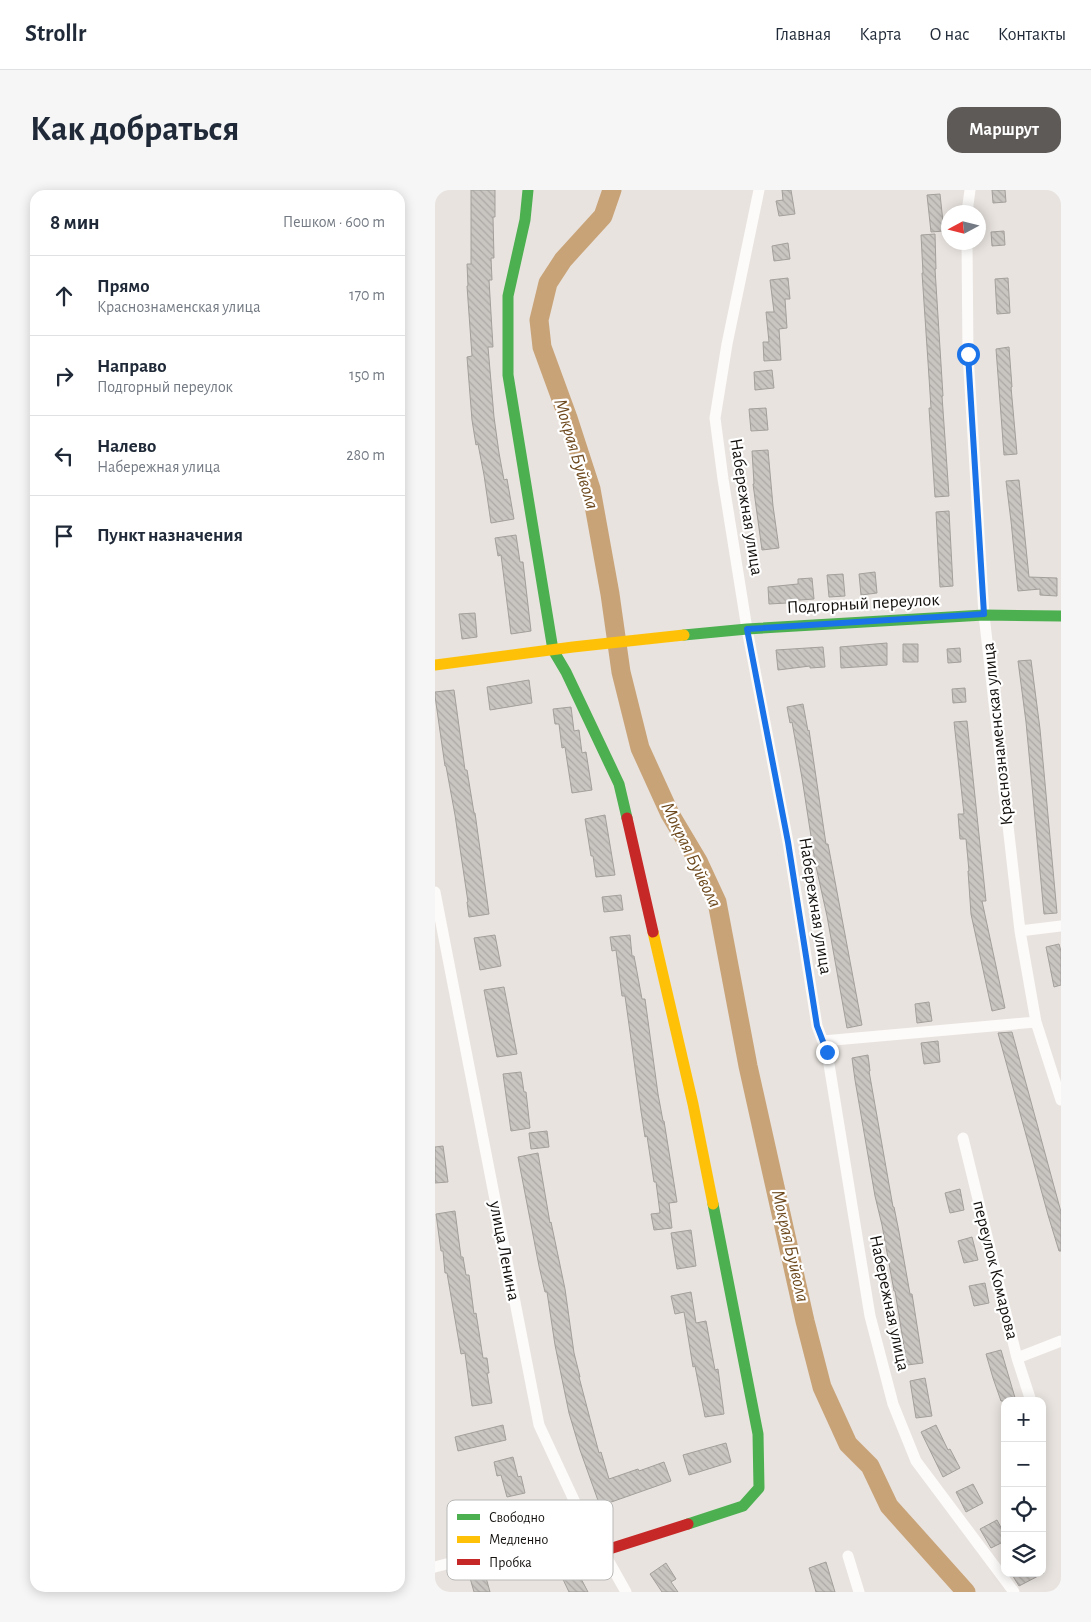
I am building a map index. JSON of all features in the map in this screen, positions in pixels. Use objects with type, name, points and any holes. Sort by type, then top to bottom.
[{"type":"street","points":[[528,190],[525,220],[507,296],[508,375],[553,650],[567,672],[619,784],[695,1114],[757,1434],[759,1488],[743,1506],[613,1548]]},
{"type":"street","name":"Набережная улица","points":[[759,190],[727,344],[715,418],[747,629],[788,842],[817,1026],[827,1052],[870,1316],[893,1404],[916,1461],[1014,1592]]},
{"type":"street","points":[[968,205],[970,190]]},
{"type":"street","name":"Краснознаменская улица","points":[[967,250],[968,354],[984,614],[1020,931],[1036,1022],[1061,1100]]},
{"type":"street","name":"Подгорный переулок","points":[[553,650],[747,629],[984,614],[1061,616]]},
{"type":"street","points":[[435,666],[553,650]]},
{"type":"street","name":"улица Ленина","points":[[435,892],[539,1425],[574,1500]]},
{"type":"street","points":[[1020,931],[1061,926]]},
{"type":"street","points":[[823,1041],[1036,1022]]},
{"type":"street","name":"переулок Комарова","points":[[963,1138],[1017,1358],[1030,1397]]},
{"type":"street","points":[[1017,1358],[1061,1341]]},
{"type":"street","points":[[848,1556],[859,1592]]},
{"type":"street","name":"улица Ленина","points":[[613,1568],[627,1592]]},
{"type":"building","points":[[471,190],[495,190],[495,217],[493,217],[494,258],[491,258],[492,280],[489,280],[493,347],[488,347],[499,453],[504,480],[507,479],[514,519],[491,523],[484,475],[472,420],[467,357],[472,356],[467,286],[467,264],[471,264]]},
{"type":"building","points":[[782,190],[791,190],[795,214],[779,216],[776,201],[783,200]]},
{"type":"building","points":[[992,190],[1005,190],[1006,202],[993,203]]},
{"type":"building","points":[[940,194],[941,231],[931,232],[927,195]]},
{"type":"building","points":[[1004,231],[1005,245],[992,246],[991,232]]},
{"type":"building","points":[[935,234],[935,269],[949,496],[935,497],[921,235]]},
{"type":"building","points":[[788,243],[790,259],[774,261],[772,246]]},
{"type":"building","points":[[788,278],[790,299],[785,299],[787,328],[779,329],[781,360],[764,361],[763,342],[769,342],[766,312],[774,312],[770,280]]},
{"type":"building","points":[[1008,278],[1010,313],[997,314],[995,279]]},
{"type":"building","points":[[1009,347],[1017,454],[1004,455],[996,349]]},
{"type":"building","points":[[772,370],[774,388],[755,390],[754,372]]},
{"type":"building","points":[[766,408],[768,430],[751,431],[749,409]]},
{"type":"building","points":[[768,450],[779,548],[762,550],[753,484],[752,451]]},
{"type":"building","points":[[1019,480],[1029,577],[1057,578],[1057,596],[1040,595],[1040,589],[1018,591],[1006,481]]},
{"type":"building","points":[[949,511],[953,586],[940,587],[936,512]]},
{"type":"building","points":[[516,535],[520,562],[523,562],[531,631],[511,634],[501,555],[498,556],[495,538]]},
{"type":"building","points":[[875,572],[877,593],[861,595],[859,574]]},
{"type":"building","points":[[843,574],[845,596],[829,597],[827,575]]},
{"type":"building","points":[[812,578],[814,599],[769,604],[768,587],[798,584],[798,579]]},
{"type":"building","points":[[475,613],[477,637],[462,639],[459,614]]},
{"type":"building","points":[[887,643],[887,665],[841,668],[840,647]]},
{"type":"building","points":[[903,644],[918,644],[918,662],[903,662]]},
{"type":"building","points":[[823,647],[825,667],[810,668],[810,666],[778,670],[776,650]]},
{"type":"building","points":[[960,648],[961,662],[948,663],[947,649]]},
{"type":"building","points":[[1031,660],[1040,729],[1057,913],[1044,914],[1026,722],[1018,661]]},
{"type":"building","points":[[529,680],[532,703],[490,710],[487,687]]},
{"type":"building","points":[[965,688],[966,702],[953,703],[952,689]]},
{"type":"building","points":[[454,690],[465,770],[467,770],[475,813],[489,914],[469,917],[455,815],[445,766],[435,696],[435,692]]},
{"type":"building","points":[[803,704],[809,730],[826,844],[828,844],[862,1025],[847,1028],[827,916],[815,862],[792,722],[790,723],[787,707]]},
{"type":"building","points":[[571,707],[574,731],[579,730],[582,753],[586,752],[592,790],[572,793],[565,747],[562,748],[559,724],[555,724],[553,709]]},
{"type":"building","points":[[967,721],[986,901],[982,901],[1005,1008],[992,1011],[971,914],[966,839],[960,839],[958,814],[964,814],[954,722]]},
{"type":"building","points":[[605,815],[615,875],[596,877],[585,819]]},
{"type":"building","points":[[621,895],[623,910],[604,912],[602,897]]},
{"type":"building","points":[[495,935],[501,966],[480,970],[474,938]]},
{"type":"building","points":[[630,935],[632,956],[634,956],[642,999],[645,999],[658,1094],[677,1202],[669,1203],[672,1228],[654,1230],[651,1214],[660,1213],[656,1182],[654,1182],[647,1136],[645,1137],[625,996],[622,996],[616,950],[612,951],[610,937]]},
{"type":"building","points":[[1059,944],[1061,951],[1061,985],[1054,987],[1046,947]]},
{"type":"building","points":[[504,987],[517,1054],[497,1057],[484,990]]},
{"type":"building","points":[[929,1002],[932,1021],[917,1023],[915,1004]]},
{"type":"building","points":[[1012,1032],[1061,1212],[1061,1251],[1059,1251],[1048,1215],[998,1033]]},
{"type":"building","points":[[938,1041],[940,1062],[924,1064],[921,1043]]},
{"type":"building","points":[[868,1055],[869,1071],[893,1207],[910,1294],[912,1294],[923,1363],[907,1365],[895,1291],[875,1196],[852,1058]]},
{"type":"building","points":[[521,1072],[524,1092],[526,1092],[530,1128],[511,1131],[503,1074]]},
{"type":"building","points":[[547,1131],[549,1147],[531,1149],[529,1133]]},
{"type":"building","points":[[443,1146],[448,1182],[435,1183],[435,1147]]},
{"type":"building","points":[[538,1153],[550,1223],[565,1289],[579,1377],[599,1453],[601,1452],[609,1479],[664,1462],[671,1481],[613,1501],[598,1500],[569,1413],[555,1345],[547,1292],[545,1292],[539,1266],[518,1157]]},
{"type":"building","points":[[960,1189],[964,1210],[950,1213],[945,1193]]},
{"type":"building","points":[[455,1211],[461,1257],[463,1257],[466,1275],[469,1275],[474,1314],[476,1313],[483,1358],[487,1358],[489,1373],[487,1373],[492,1403],[472,1406],[465,1353],[461,1354],[447,1273],[445,1273],[443,1251],[441,1251],[436,1214]]},
{"type":"building","points":[[691,1230],[696,1266],[677,1269],[671,1233]]},
{"type":"building","points":[[972,1237],[978,1260],[964,1263],[958,1241]]},
{"type":"building","points":[[985,1283],[989,1303],[974,1306],[969,1286]]},
{"type":"building","points":[[691,1292],[696,1323],[706,1321],[715,1370],[718,1369],[724,1414],[705,1417],[695,1366],[693,1367],[684,1312],[675,1314],[671,1296]]},
{"type":"building","points":[[1001,1350],[1015,1397],[1001,1397],[1001,1401],[986,1354]]},
{"type":"building","points":[[925,1378],[932,1416],[916,1418],[910,1381]]},
{"type":"building","points":[[503,1425],[506,1440],[458,1451],[455,1437]]},
{"type":"building","points":[[936,1425],[948,1450],[950,1449],[960,1468],[943,1477],[921,1432]]},
{"type":"building","points":[[726,1443],[731,1462],[689,1475],[683,1455]]},
{"type":"building","points":[[513,1457],[518,1477],[521,1476],[525,1493],[507,1497],[501,1475],[497,1476],[494,1462]]},
{"type":"building","points":[[973,1484],[983,1503],[966,1512],[956,1492]]},
{"type":"building","points":[[997,1520],[1001,1528],[1001,1543],[991,1548],[980,1529]]},
{"type":"building","points":[[826,1562],[835,1592],[816,1592],[809,1568]]},
{"type":"building","points":[[666,1563],[676,1579],[671,1582],[678,1592],[662,1592],[650,1574]]},
{"type":"building","points":[[1013,1577],[1036,1577],[1019,1586]]},
{"type":"building","points":[[471,1580],[487,1580],[490,1592],[474,1592]]},
{"type":"building","points":[[563,1580],[582,1580],[588,1592],[569,1592]]},
{"type":"waterway","name":"Мокрая Буйвола","points":[[612,190],[603,216],[563,260],[548,283],[539,320],[542,347],[591,489],[610,594],[621,672],[640,748],[670,814],[698,861],[717,902],[748,1066],[805,1321],[822,1387],[848,1444],[870,1466],[889,1506],[966,1592]]},
{"type":"traffic: fast","points":[[528,190],[525,220],[508,296],[508,375],[553,650],[566,672],[619,784],[627,818]]},
{"type":"traffic: fast","points":[[684,635],[747,629],[984,615],[1061,616]]},
{"type":"traffic: fast","points":[[688,1524],[743,1506],[759,1488],[758,1434],[713,1204]]},
{"type":"traffic: slow","points":[[435,665],[684,635]]},
{"type":"traffic: slow","points":[[653,932],[693,1104],[713,1204]]},
{"type":"traffic: jam","points":[[627,818],[653,932]]},
{"type":"traffic: jam","points":[[613,1548],[688,1524]]},
{"type":"route","points":[[827,1052],[817,1026],[788,842],[747,629],[984,614],[968,354]]}]
